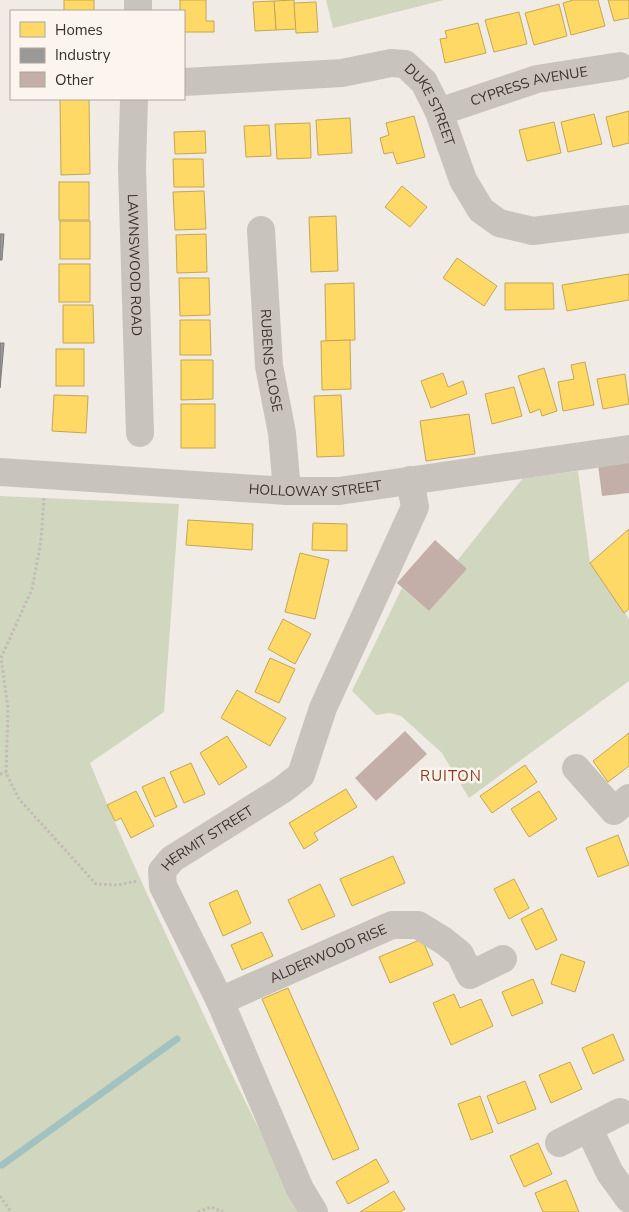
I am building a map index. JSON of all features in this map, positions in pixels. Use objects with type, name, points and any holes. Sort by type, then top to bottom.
[{"type":"street","name":"DUKE STREET","points":[[185,82],[342,73],[391,63],[404,64],[424,82],[439,112],[463,180],[481,210],[499,223],[533,231],[629,219]]},
{"type":"street","name":"CYPRESS AVENUE","points":[[439,112],[537,79],[620,66]]},
{"type":"street","name":"LAWNSWOOD ROAD","points":[[134,100],[132,168],[140,433]]},
{"type":"street","name":"RUBENS CLOSE","points":[[261,230],[269,366],[282,433],[287,491]]},
{"type":"street","name":"HOLLOWAY STREET","points":[[0,472],[287,491],[339,491],[629,449]]},
{"type":"street","name":"HERMIT STREET","points":[[314,1212],[300,1189],[220,1001],[163,886],[162,871],[172,859],[282,790],[301,775],[323,708],[415,507],[410,480]]},
{"type":"street","points":[[576,768],[614,811],[629,798]]},
{"type":"street","name":"ALDERWOOD RISE","points":[[220,1001],[392,925],[418,925],[444,941],[460,954],[470,975],[503,959]]},
{"type":"street","points":[[559,1143],[620,1112]]},
{"type":"street","points":[[589,1129],[610,1173],[629,1200]]},
{"type":"path","points":[[45,475],[41,541],[32,589],[1,658],[8,708],[6,773],[19,799],[96,884],[118,885],[162,876]]},
{"type":"path","points":[[0,774],[6,773]]},
{"type":"path","points":[[0,1196],[11,1212]]},
{"type":"path","points":[[198,1212],[211,1207],[222,1212]]},
{"type":"green space","points":[[326,0],[444,0],[333,28]]},
{"type":"green space","points":[[578,471],[590,563],[629,619],[629,681],[469,798],[442,753],[401,716],[390,713],[376,715],[352,691],[402,588],[429,611],[467,569],[457,561],[523,478]]},
{"type":"green space","points":[[0,496],[179,504],[164,712],[90,763],[113,818],[215,1039],[257,1126],[302,1212],[0,1212]]},
{"type":"building: Homes","points":[[64,0],[94,0],[94,10],[64,10]]},
{"type":"building: Homes","points":[[180,0],[206,0],[206,21],[214,21],[214,32],[185,32],[185,10],[180,10]]},
{"type":"building: Homes","points":[[294,0],[296,29],[276,30],[274,1]]},
{"type":"building: Homes","points":[[573,0],[598,0],[605,26],[571,35],[563,3]]},
{"type":"building: Homes","points":[[608,0],[629,0],[629,18],[614,21]]},
{"type":"building: Homes","points":[[274,1],[276,30],[255,31],[253,2]]},
{"type":"building: Homes","points":[[316,2],[318,32],[296,33],[294,3]]},
{"type":"building: Homes","points":[[559,4],[567,36],[534,45],[525,13]]},
{"type":"building: Homes","points":[[519,12],[527,44],[494,52],[485,20]]},
{"type":"building: Homes","points":[[478,23],[486,53],[445,63],[440,39],[447,38],[445,31]]},
{"type":"building: Homes","points":[[60,100],[89,100],[90,174],[61,175]]},
{"type":"building: Homes","points":[[629,111],[629,143],[613,147],[606,117]]},
{"type":"building: Homes","points":[[594,114],[602,144],[568,152],[561,122]]},
{"type":"building: Homes","points":[[414,116],[425,157],[397,164],[393,152],[384,154],[380,138],[389,135],[386,123]]},
{"type":"building: Homes","points":[[350,118],[352,153],[318,155],[316,120]]},
{"type":"building: Homes","points":[[554,122],[561,153],[527,161],[519,130]]},
{"type":"building: Homes","points":[[310,123],[311,158],[277,159],[275,124]]},
{"type":"building: Homes","points":[[269,125],[271,156],[246,157],[244,126]]},
{"type":"building: Homes","points":[[205,131],[206,153],[175,154],[174,132]]},
{"type":"building: Homes","points":[[173,159],[203,159],[204,187],[174,187]]},
{"type":"building: Homes","points":[[59,182],[89,182],[89,220],[59,220]]},
{"type":"building: Homes","points":[[402,186],[427,207],[410,227],[385,207]]},
{"type":"building: Homes","points":[[204,191],[206,229],[175,230],[173,192]]},
{"type":"building: Homes","points":[[336,216],[338,271],[311,272],[309,217]]},
{"type":"building: Homes","points":[[60,221],[90,221],[90,259],[60,259]]},
{"type":"building: Homes","points":[[206,234],[207,272],[177,273],[176,235]]},
{"type":"building: Homes","points":[[457,258],[497,286],[484,306],[443,278]]},
{"type":"building: Homes","points":[[59,264],[90,264],[90,302],[59,302]]},
{"type":"building: Homes","points":[[629,274],[629,300],[567,311],[562,285]]},
{"type":"building: Homes","points":[[179,278],[209,278],[210,315],[180,316]]},
{"type":"building: Homes","points":[[354,283],[355,340],[326,341],[325,284]]},
{"type":"building: Homes","points":[[505,283],[553,283],[554,309],[505,310]]},
{"type":"building: Homes","points":[[63,305],[93,305],[94,343],[63,343]]},
{"type":"building: Homes","points":[[180,320],[210,320],[211,355],[180,355]]},
{"type":"building: Homes","points":[[350,340],[351,389],[322,390],[321,341]]},
{"type":"building: Homes","points":[[56,349],[84,349],[84,386],[56,386]]},
{"type":"building: Homes","points":[[181,360],[213,360],[213,399],[181,400]]},
{"type":"building: Homes","points":[[585,362],[594,405],[563,411],[558,382],[574,379],[571,365]]},
{"type":"building: Homes","points":[[544,368],[557,411],[542,416],[540,409],[530,413],[518,376]]},
{"type":"building: Homes","points":[[443,373],[448,387],[463,381],[467,394],[431,408],[421,381]]},
{"type":"building: Homes","points":[[625,374],[629,404],[603,409],[597,379]]},
{"type":"building: Homes","points":[[514,387],[522,416],[492,424],[485,394]]},
{"type":"building: Homes","points":[[54,395],[88,396],[86,433],[52,431]]},
{"type":"building: Homes","points":[[341,395],[344,456],[317,457],[314,396]]},
{"type":"building: Homes","points":[[181,404],[215,404],[215,448],[181,448]]},
{"type":"building: Homes","points":[[469,414],[475,454],[426,461],[420,421]]},
{"type":"building: Homes","points":[[188,520],[253,524],[252,550],[186,545]]},
{"type":"building: Homes","points":[[313,523],[347,524],[347,551],[312,550]]},
{"type":"building: Homes","points":[[629,529],[629,609],[624,613],[590,563]]},
{"type":"building: Homes","points":[[300,553],[329,560],[315,619],[285,612]]},
{"type":"building: Homes","points":[[283,619],[311,634],[295,664],[268,649]]},
{"type":"building: Homes","points":[[270,658],[295,669],[279,703],[255,692]]},
{"type":"building: Homes","points":[[237,690],[286,718],[270,746],[221,718]]},
{"type":"building: Homes","points":[[629,733],[629,766],[608,782],[593,761]]},
{"type":"building: Homes","points":[[227,736],[247,767],[219,785],[200,753]]},
{"type":"building: Homes","points":[[191,763],[205,794],[184,803],[170,772]]},
{"type":"building: Homes","points":[[525,765],[537,782],[492,813],[480,796]]},
{"type":"building: Homes","points":[[164,777],[177,807],[155,817],[142,787]]},
{"type":"building: Homes","points":[[346,789],[357,807],[314,833],[318,840],[304,849],[289,823]]},
{"type":"building: Homes","points":[[136,791],[154,826],[131,838],[121,818],[115,821],[107,805]]},
{"type":"building: Homes","points":[[539,791],[557,819],[529,837],[511,809]]},
{"type":"building: Homes","points":[[618,835],[629,865],[598,877],[586,848]]},
{"type":"building: Homes","points":[[393,856],[405,883],[352,906],[340,879]]},
{"type":"building: Homes","points":[[514,879],[529,908],[509,919],[494,889]]},
{"type":"building: Homes","points":[[320,884],[335,916],[302,930],[288,900]]},
{"type":"building: Homes","points":[[237,890],[251,923],[223,936],[209,903]]},
{"type":"building: Homes","points":[[542,908],[557,940],[536,950],[521,919]]},
{"type":"building: Homes","points":[[262,932],[273,956],[242,970],[231,945]]},
{"type":"building: Homes","points":[[422,939],[433,965],[390,983],[379,957]]},
{"type":"building: Homes","points":[[561,954],[585,962],[575,992],[551,984]]},
{"type":"building: Homes","points":[[533,979],[543,1003],[512,1016],[502,992]]},
{"type":"building: Homes","points":[[288,988],[359,1149],[333,1160],[262,999]]},
{"type":"building: Homes","points":[[454,994],[460,1008],[481,999],[493,1026],[451,1045],[433,1003]]},
{"type":"building: Homes","points":[[613,1034],[624,1060],[593,1074],[582,1048]]},
{"type":"building: Homes","points":[[570,1062],[582,1089],[551,1103],[539,1075]]},
{"type":"building: Homes","points":[[525,1081],[536,1109],[498,1124],[487,1096]]},
{"type":"building: Homes","points":[[480,1096],[493,1132],[471,1140],[458,1104]]},
{"type":"building: Homes","points":[[538,1143],[552,1174],[524,1187],[510,1156]]},
{"type":"building: Homes","points":[[376,1159],[389,1182],[348,1204],[336,1182]]},
{"type":"building: Homes","points":[[566,1180],[579,1212],[543,1212],[535,1193]]},
{"type":"building: Homes","points":[[394,1191],[405,1209],[400,1212],[360,1212]]},
{"type":"building: Industry","points":[[0,234],[4,234],[2,260],[0,260]]},
{"type":"building: Industry","points":[[0,343],[4,343],[0,388]]},
{"type":"building: Other","points":[[629,461],[629,493],[602,496],[598,464]]},
{"type":"building: Other","points":[[435,540],[467,569],[429,611],[397,583]]},
{"type":"building: Other","points":[[405,731],[427,754],[376,801],[355,778]]},
{"type":"waterway","points":[[2,1165],[177,1039]]},
{"type":"district","name":"RUITON","points":[[451,776]]}]
